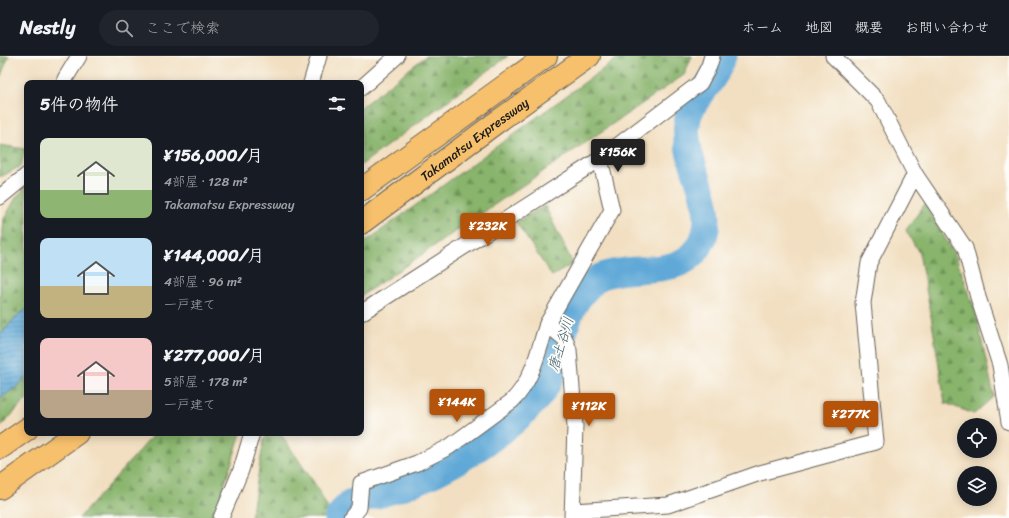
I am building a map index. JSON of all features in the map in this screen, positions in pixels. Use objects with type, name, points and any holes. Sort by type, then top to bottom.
[{"type":"highway","name":"Takamatsu Expressway","points":[[364,188],[546,56]]},
{"type":"highway","name":"Takamatsu Expressway","points":[[364,221],[589,56]]},
{"type":"highway","points":[[0,448],[24,431]]},
{"type":"highway","points":[[0,488],[73,436]]},
{"type":"street","points":[[65,80],[79,56]]},
{"type":"street","points":[[312,80],[319,56]]},
{"type":"street","points":[[364,85],[397,56]]},
{"type":"street","points":[[364,311],[600,159],[700,83],[709,66],[712,56]]},
{"type":"street","points":[[832,56],[878,101],[915,174],[965,248],[978,297],[1000,365],[1009,422]]},
{"type":"street","points":[[355,513],[361,483],[417,463],[449,447],[512,401],[521,392],[550,326],[612,210],[600,159]]},
{"type":"street","points":[[550,326],[565,339],[569,350],[575,426],[572,515],[668,504],[760,473],[876,442],[863,303],[869,263],[915,174]]},
{"type":"street","points":[[0,197],[24,177]]},
{"type":"street","points":[[221,518],[241,470],[251,436]]},
{"type":"green space","points":[[0,56],[9,56],[0,78]]},
{"type":"green space","points":[[426,56],[508,56],[364,163],[364,105]]},
{"type":"green space","points":[[621,56],[692,56],[684,75],[364,294],[364,243]]},
{"type":"green space","points":[[0,145],[24,149],[21,166],[0,177]]},
{"type":"green space","points":[[24,190],[24,311],[17,316],[0,335],[0,258],[4,219],[17,196]]},
{"type":"green space","points":[[925,204],[956,257],[975,310],[994,396],[974,414],[945,403],[919,253],[906,230]]},
{"type":"green space","points":[[545,206],[573,264],[552,276],[516,222]]},
{"type":"green space","points":[[24,379],[24,402],[0,427],[0,398],[18,386]]},
{"type":"green space","points":[[151,436],[240,436],[214,518],[79,518],[150,439]]},
{"type":"green space","points":[[266,436],[282,436],[317,487],[329,511],[327,518],[251,518],[264,439]]},
{"type":"water","points":[[24,311],[24,379],[18,386],[0,398],[0,335],[17,316]]},
{"type":"waterway","name":"唐土谷川","points":[[338,518],[345,508],[351,503],[407,485],[432,475],[451,465],[492,439],[511,424],[542,393],[551,377],[556,363],[570,313],[585,290],[598,278],[620,271],[658,268],[681,263],[691,256],[699,247],[705,232],[707,217],[705,201],[690,154],[687,138],[687,123],[688,116],[694,104],[715,74],[723,56]]}]
